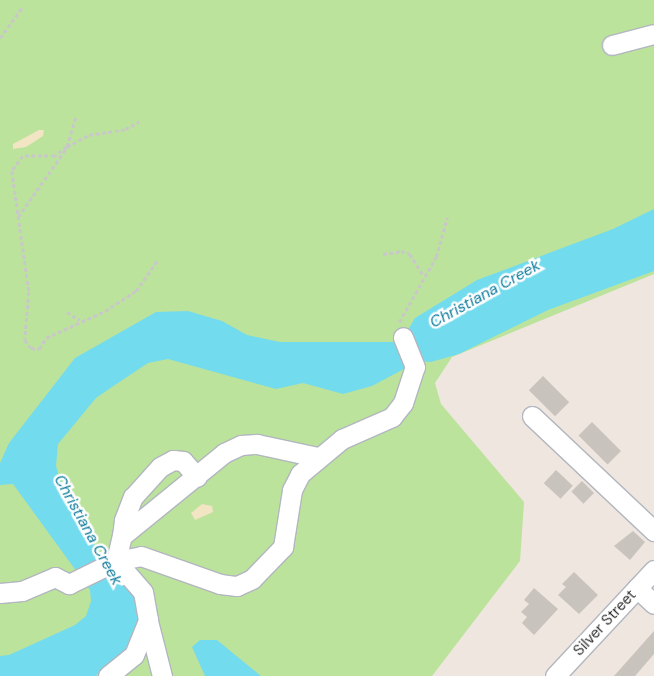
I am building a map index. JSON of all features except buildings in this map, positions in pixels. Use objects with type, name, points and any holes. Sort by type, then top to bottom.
[{"type":"street","points":[[612,45],[654,34]]},
{"type":"street","points":[[0,593],[22,591],[55,577],[68,584],[114,562],[141,556],[220,584],[237,586],[252,579],[284,547],[292,490],[300,474],[316,457],[342,440],[392,417],[403,403],[415,367],[403,337]]},
{"type":"street","points":[[532,416],[654,532]]},
{"type":"street","points":[[122,536],[197,477],[224,453],[241,445],[256,444],[316,457]]},
{"type":"street","points":[[114,562],[122,536],[124,520],[133,497],[160,467],[173,460],[183,461],[197,477]]},
{"type":"street","points":[[114,562],[143,592],[162,676]]},
{"type":"street","name":"Silver Street","points":[[555,676],[654,570]]},
{"type":"street","points":[[637,588],[654,604]]},
{"type":"street","points":[[108,676],[134,655],[148,620]]},
{"type":"path","points":[[0,38],[23,6]]},
{"type":"path","points":[[17,218],[67,147],[76,118]]},
{"type":"path","points":[[139,122],[125,129],[89,135],[55,156],[23,156],[15,163],[17,218],[28,292],[26,340],[31,348],[39,349],[46,338],[136,291],[158,258]]},
{"type":"path","points":[[403,337],[400,315],[436,257],[447,218]]},
{"type":"path","points":[[383,254],[401,251],[410,254],[423,269],[423,276]]},
{"type":"path","points":[[67,312],[82,320]]},
{"type":"green space","points":[[0,0],[654,0],[654,274],[452,357],[435,383],[441,404],[524,502],[520,561],[432,676],[0,676]]},
{"type":"sand","points":[[39,130],[44,130],[43,136],[26,147],[13,149],[13,144]]},
{"type":"sand","points":[[202,504],[212,506],[213,512],[195,520],[191,513]]},
{"type":"water","name":"Christiana Creek","points":[[654,209],[654,271],[548,310],[459,354],[431,362],[419,361],[372,386],[343,394],[303,383],[276,389],[168,359],[148,363],[96,398],[58,444],[56,466],[61,482],[110,574],[131,585],[141,609],[129,646],[96,676],[0,676],[0,656],[9,655],[75,625],[86,616],[91,601],[90,590],[13,484],[0,485],[0,463],[9,443],[75,358],[156,312],[188,311],[222,321],[247,335],[280,342],[394,342],[405,335],[415,318],[477,280],[613,229]]},
{"type":"water","points":[[200,640],[217,640],[261,676],[205,676],[192,647]]}]
